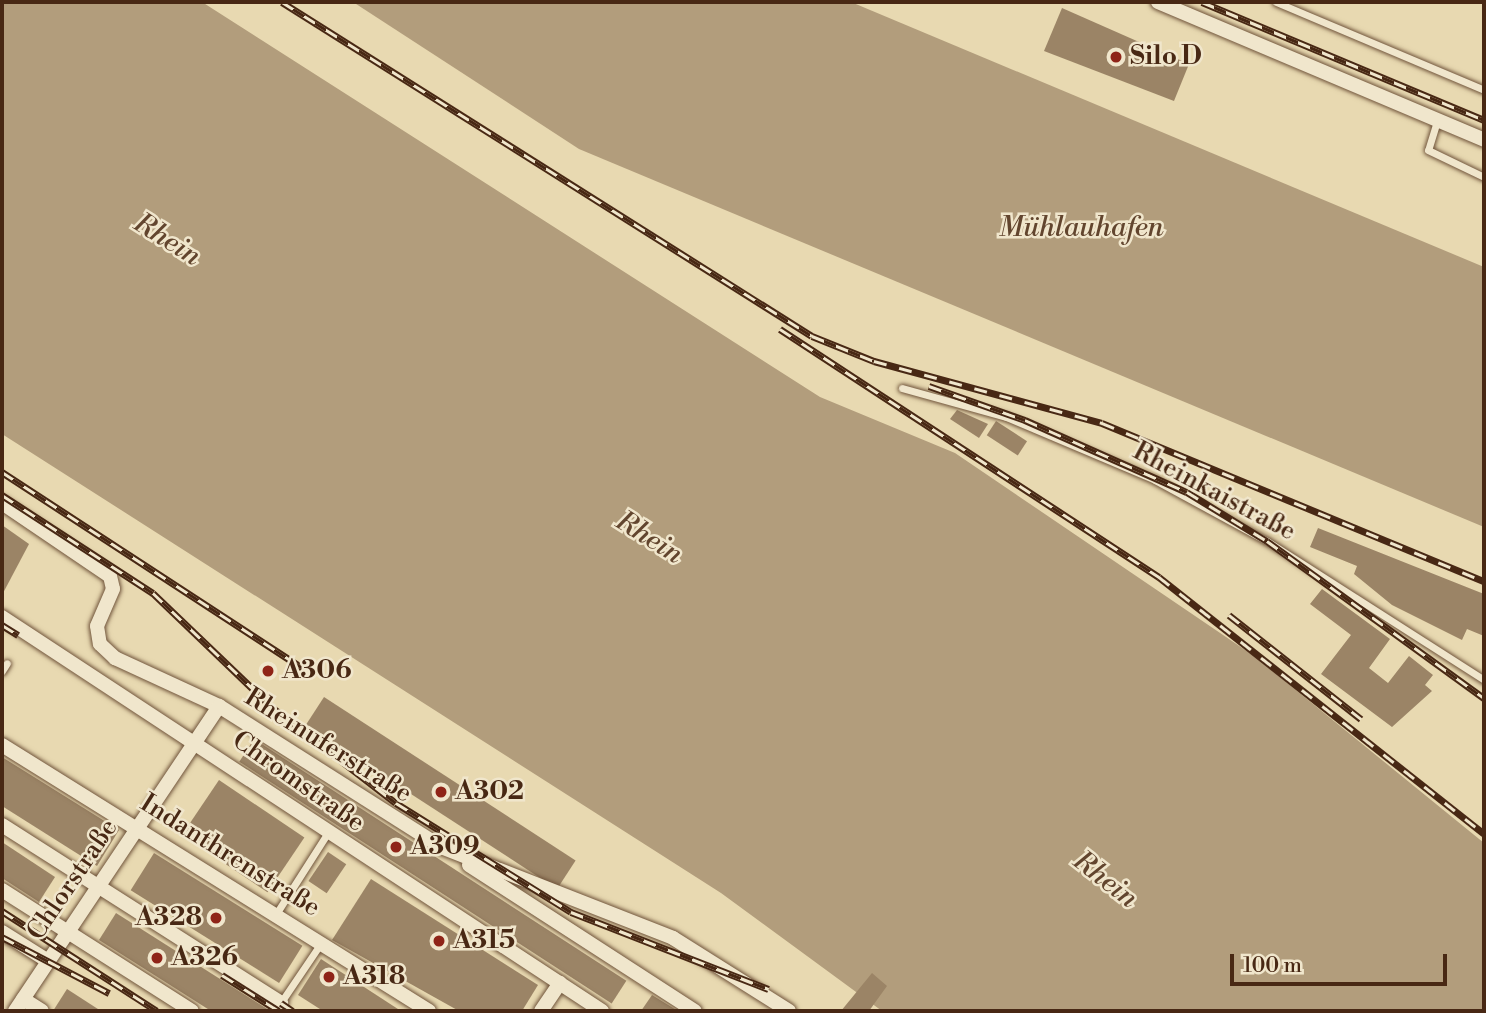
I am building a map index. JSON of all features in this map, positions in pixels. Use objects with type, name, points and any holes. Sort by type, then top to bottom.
[{"type":"street","points":[[1158,2],[1484,140]]},
{"type":"street","name":"Rheinuferstraße","points":[[2,503],[110,576],[113,589],[97,626],[100,644],[115,657],[219,706],[441,847],[673,938],[789,1011]]},
{"type":"street","name":"Chromstraße","points":[[2,617],[196,741],[327,834],[602,1011]]},
{"type":"street","name":"Chlorstraße","points":[[19,1005],[219,706]]},
{"type":"street","name":"Indanthrenstraße","points":[[2,745],[138,826],[429,1011]]},
{"type":"street","points":[[2,825],[278,1007]]},
{"type":"street","points":[[441,847],[695,1011]]},
{"type":"street","points":[[2,890],[192,1011]]},
{"type":"street","points":[[2,932],[48,961]]},
{"type":"street","points":[[541,1011],[560,983]]},
{"type":"street","points":[[19,1005],[41,1011]]},
{"type":"lane","points":[[1276,2],[1484,90]]},
{"type":"lane","points":[[1437,121],[1428,150],[1484,177]]},
{"type":"lane","name":"Rheinkaistraße","points":[[902,388],[1006,417],[1155,480],[1267,541],[1484,680]]},
{"type":"lane","points":[[2,671],[6,663]]},
{"type":"lane","points":[[276,914],[327,834]]},
{"type":"lane","points":[[278,1007],[321,943]]},
{"type":"water","name":"Rhein","points":[[2,2],[202,2],[820,397],[955,453],[1254,656],[1484,843],[1484,1011],[882,1011],[721,893],[2,434]]},
{"type":"water","name":"Mühlauhafen","points":[[353,2],[851,2],[1484,267],[1484,527],[579,149]]},
{"type":"building","name":"Silo D","points":[[1062,8],[1189,64],[1174,101],[1044,51]]},
{"type":"building","points":[[957,410],[988,424],[979,438],[950,419]]},
{"type":"building","points":[[996,421],[1027,441],[1018,455],[987,435]]},
{"type":"building","points":[[2,525],[29,544],[2,595]]},
{"type":"building","points":[[1318,528],[1484,594],[1484,636],[1467,629],[1462,640],[1392,605],[1354,574],[1357,566],[1310,547]]},
{"type":"building","points":[[1322,589],[1390,639],[1369,668],[1388,683],[1409,656],[1433,675],[1425,685],[1432,691],[1392,727],[1321,674],[1351,635],[1310,604]]},
{"type":"building","name":"A302","points":[[324,697],[576,860],[557,889],[305,726]]},
{"type":"building","name":"A309","points":[[254,739],[626,981],[612,1003],[239,762]]},
{"type":"building","points":[[2,757],[119,830],[97,866],[2,806]]},
{"type":"building","points":[[219,780],[304,838],[267,892],[182,835]]},
{"type":"building","points":[[2,842],[55,877],[39,902],[2,878]]},
{"type":"building","points":[[328,852],[346,864],[327,893],[308,881]]},
{"type":"building","name":"A328","points":[[154,853],[302,946],[279,983],[131,890]]},
{"type":"building","name":"A315","points":[[371,879],[538,985],[522,1011],[459,1011],[332,940]]},
{"type":"building","name":"A326","points":[[116,913],[269,1011],[211,1011],[99,940]]},
{"type":"building","name":"A318","points":[[321,959],[401,1011],[323,1011],[298,995]]},
{"type":"building","points":[[872,973],[887,986],[869,1011],[841,1011]]},
{"type":"building","points":[[67,989],[101,1011],[53,1011]]},
{"type":"building","points":[[652,995],[678,1011],[641,1011]]},
{"type":"railway","points":[[282,2],[812,336],[874,361],[1102,423],[1484,581]]},
{"type":"railway","points":[[1202,2],[1484,120]]},
{"type":"railway","points":[[780,329],[1159,577],[1484,834]]},
{"type":"railway","points":[[929,386],[1025,420],[1187,492],[1267,541],[1484,698]]},
{"type":"railway","points":[[2,472],[306,670]]},
{"type":"railway","points":[[2,495],[153,593],[273,708],[396,803],[571,912],[769,989]]},
{"type":"railway","points":[[1229,615],[1361,719]]},
{"type":"railway","points":[[2,625],[18,635]]},
{"type":"railway","points":[[2,911],[157,1011]]},
{"type":"railway","points":[[2,937],[109,993]]},
{"type":"railway","points":[[222,975],[279,1011]]},
{"type":"railway","points":[[281,1003],[293,1011]]},
{"type":"place","name":"Silo D","points":[[1116,57]]},
{"type":"place","name":"A306","points":[[268,671]]},
{"type":"place","name":"A302","points":[[441,792]]},
{"type":"place","name":"A309","points":[[396,847]]},
{"type":"place","name":"A328","points":[[216,918]]},
{"type":"place","name":"A315","points":[[439,941]]},
{"type":"place","name":"A326","points":[[157,958]]},
{"type":"place","name":"A318","points":[[329,977]]}]
